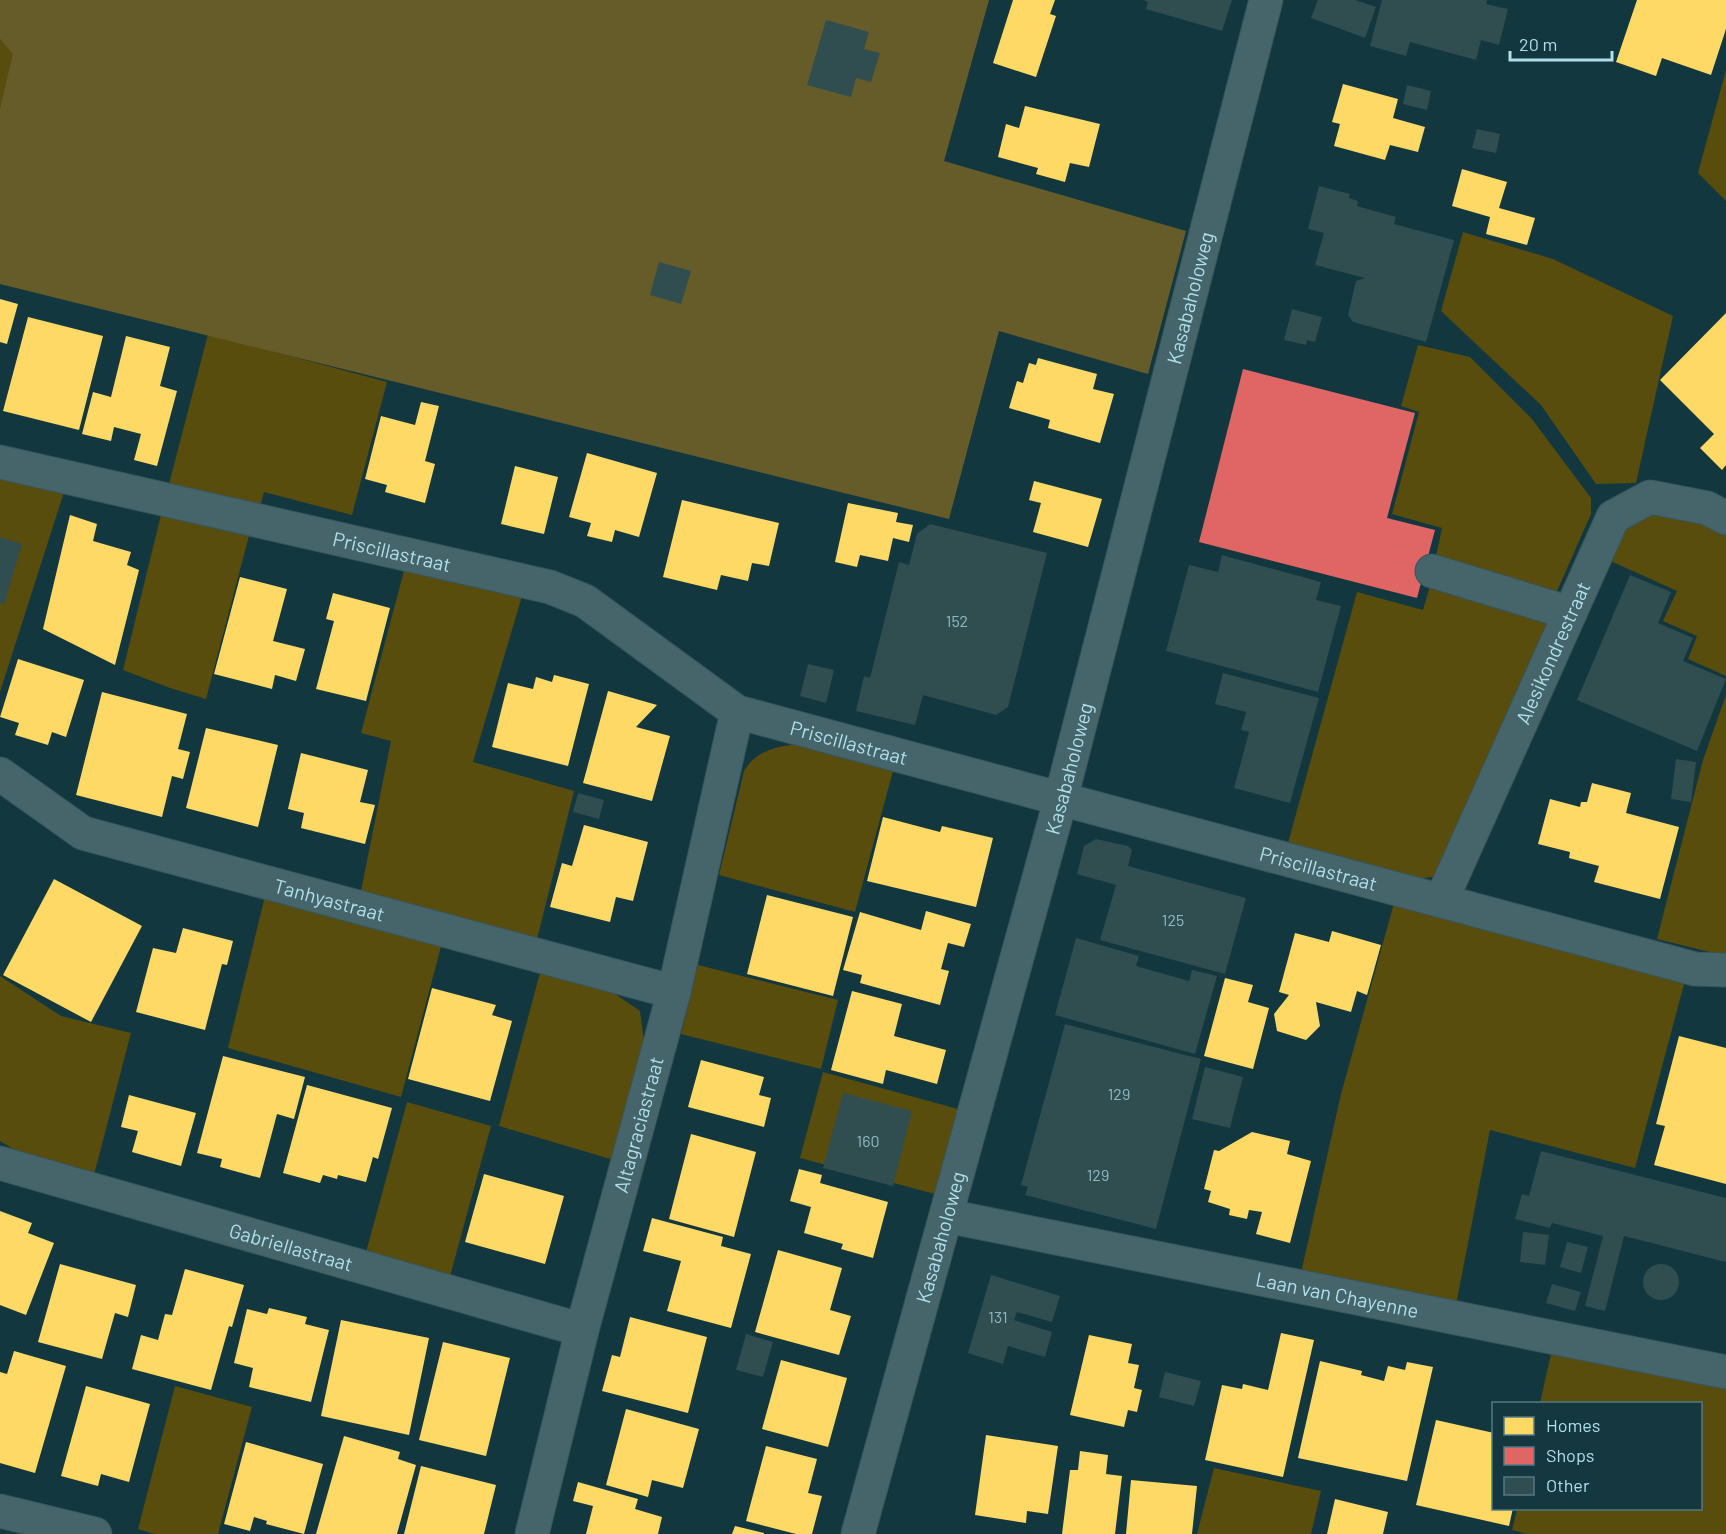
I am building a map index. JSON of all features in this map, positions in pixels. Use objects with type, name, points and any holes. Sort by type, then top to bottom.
[{"type":"street","name":"Kasabaholoweg","points":[[858,1534],[1061,798],[1266,0]]},
{"type":"street","name":"Priscillastraat","points":[[0,462],[550,588],[585,601],[737,712],[1442,899],[1695,969],[1726,970]]},
{"type":"street","name":"Alesikondrestraat","points":[[1442,899],[1612,517],[1650,497],[1707,508],[1726,518]]},
{"type":"street","points":[[1432,571],[1570,613]]},
{"type":"street","name":"Altagraciastraat","points":[[532,1534],[582,1330],[674,992],[737,712]]},
{"type":"street","name":"Tanhyastraat","points":[[0,774],[83,833],[674,992]]},
{"type":"street","name":"Gabriellastraat","points":[[0,1163],[582,1330]]},
{"type":"street","name":"Laan van Chayenne","points":[[946,1216],[1726,1372]]},
{"type":"street","points":[[0,1510],[95,1534]]},
{"type":"shaded area","points":[[0,0],[989,0],[944,161],[1186,231],[1148,374],[999,331],[949,519],[0,284],[0,108],[13,54],[0,39]]},
{"type":"shaded area","points":[[0,39],[14,54],[0,108]]},
{"type":"shaded area","points":[[1726,70],[1726,201],[1698,173]]},
{"type":"shaded area","points":[[1463,232],[1553,259],[1673,316],[1636,483],[1596,484],[1541,405],[1441,311]]},
{"type":"shaded area","points":[[208,334],[387,382],[352,515],[264,492],[260,507],[169,484]]},
{"type":"shaded area","points":[[1418,345],[1470,357],[1532,419],[1591,498],[1591,514],[1554,598],[1435,561],[1442,528],[1392,514],[1419,412],[1401,406]]},
{"type":"shaded area","points":[[0,474],[65,489],[0,692]]},
{"type":"shaded area","points":[[162,511],[250,532],[206,699],[123,670]]},
{"type":"shaded area","points":[[1654,511],[1675,512],[1726,533],[1726,676],[1688,659],[1697,636],[1663,621],[1677,591],[1604,558],[1622,530]]},
{"type":"shaded area","points":[[405,567],[522,596],[473,762],[574,791],[536,943],[360,896],[391,741],[361,733]]},
{"type":"shaded area","points":[[1430,586],[1551,618],[1447,867],[1433,877],[1416,879],[1288,843],[1357,592],[1423,610]]},
{"type":"shaded area","points":[[1726,695],[1726,956],[1657,939],[1703,760]]},
{"type":"shaded area","points":[[797,744],[893,771],[855,912],[719,875],[744,771],[760,754]]},
{"type":"shaded area","points":[[265,896],[442,943],[401,1097],[228,1048]]},
{"type":"shaded area","points":[[1396,896],[1687,973],[1635,1168],[1490,1130],[1456,1305],[1301,1273],[1341,1094]]},
{"type":"shaded area","points":[[698,965],[838,1000],[821,1069],[681,1034]]},
{"type":"shaded area","points":[[541,969],[608,989],[640,1011],[644,1042],[614,1160],[499,1126]]},
{"type":"shaded area","points":[[0,976],[61,1016],[131,1033],[94,1175],[32,1160],[0,1141]]},
{"type":"shaded area","points":[[823,1072],[958,1109],[935,1194],[800,1158]]},
{"type":"shaded area","points":[[407,1102],[491,1126],[449,1280],[365,1256]]},
{"type":"shaded area","points":[[1551,1354],[1726,1387],[1726,1534],[1527,1534],[1512,1530],[1517,1510],[1702,1510],[1702,1402],[1540,1402]]},
{"type":"shaded area","points":[[175,1386],[252,1407],[218,1534],[155,1534],[138,1529]]},
{"type":"shaded area","points":[[1214,1468],[1321,1491],[1311,1534],[1197,1534]]},
{"type":"building: Homes","points":[[1013,0],[1055,0],[1050,14],[1056,16],[1036,77],[993,63]]},
{"type":"building: Homes","points":[[1637,0],[1726,0],[1726,29],[1711,75],[1662,58],[1656,76],[1616,62]]},
{"type":"building: Homes","points":[[1343,84],[1398,99],[1393,118],[1425,127],[1418,152],[1390,145],[1385,160],[1334,146],[1340,124],[1332,122]]},
{"type":"building: Homes","points":[[1025,106],[1100,124],[1089,167],[1070,163],[1065,182],[1036,174],[1038,168],[998,157],[1006,124],[1019,128]]},
{"type":"building: Homes","points":[[1462,169],[1507,182],[1499,208],[1535,218],[1527,245],[1486,234],[1490,217],[1452,206]]},
{"type":"building: Homes","points":[[0,299],[18,304],[7,344],[0,342]]},
{"type":"building: Homes","points":[[1726,313],[1726,465],[1722,470],[1700,448],[1714,434],[1660,380]]},
{"type":"building: Homes","points":[[28,317],[103,336],[79,430],[3,411]]},
{"type":"building: Homes","points":[[126,336],[170,347],[160,386],[177,391],[157,466],[134,460],[141,434],[114,427],[111,441],[82,434],[93,392],[111,397]]},
{"type":"building: Homes","points":[[1038,358],[1097,374],[1093,389],[1114,394],[1100,443],[1048,428],[1050,420],[1009,408],[1017,381],[1023,383],[1029,363],[1036,365]]},
{"type":"building: Homes","points":[[421,402],[439,406],[425,461],[435,464],[425,503],[385,492],[387,485],[365,479],[381,416],[415,425]]},
{"type":"building: Homes","points":[[587,453],[657,473],[639,537],[615,530],[612,542],[587,536],[591,523],[569,517]]},
{"type":"building: Homes","points":[[515,466],[558,477],[544,534],[501,524]]},
{"type":"building: Homes","points":[[1034,481],[1102,499],[1088,547],[1033,532],[1041,503],[1029,500]]},
{"type":"building: Homes","points":[[682,500],[779,523],[769,566],[752,563],[748,581],[721,575],[717,590],[663,577]]},
{"type":"building: Homes","points":[[848,503],[898,513],[896,522],[913,525],[909,542],[893,538],[888,561],[860,555],[857,567],[835,562]]},
{"type":"building: Homes","points":[[70,515],[97,524],[93,541],[131,552],[127,565],[139,570],[115,665],[43,629]]},
{"type":"building: Homes","points":[[240,577],[287,589],[273,641],[305,649],[296,681],[275,675],[272,689],[214,674]]},
{"type":"building: Homes","points":[[333,593],[390,608],[366,701],[316,689],[334,621],[326,619]]},
{"type":"building: Homes","points":[[18,659],[84,680],[66,737],[52,732],[48,745],[15,735],[19,723],[0,717]]},
{"type":"building: Homes","points":[[554,675],[589,684],[568,766],[492,747],[508,683],[533,689],[536,677],[552,682]]},
{"type":"building: Homes","points":[[608,691],[657,705],[636,727],[670,736],[652,801],[583,783]]},
{"type":"building: Homes","points":[[102,692],[187,714],[178,749],[190,752],[183,779],[172,776],[162,817],[76,795]]},
{"type":"building: Homes","points":[[206,728],[278,745],[258,827],[186,808]]},
{"type":"building: Homes","points":[[301,753],[368,770],[360,802],[375,805],[365,844],[301,828],[304,813],[288,809]]},
{"type":"building: Homes","points":[[1592,783],[1631,793],[1626,813],[1679,827],[1660,899],[1594,882],[1599,866],[1569,858],[1570,852],[1538,844],[1550,799],[1580,807],[1581,802],[1587,802]]},
{"type":"building: Homes","points":[[883,817],[940,832],[942,826],[993,838],[976,907],[867,881]]},
{"type":"building: Homes","points":[[584,825],[648,842],[633,901],[616,897],[610,922],[550,907],[562,863],[572,866]]},
{"type":"building: Homes","points":[[54,879],[142,926],[91,1022],[3,975]]},
{"type":"building: Homes","points":[[767,895],[853,917],[833,996],[747,974]]},
{"type":"building: Homes","points":[[926,911],[971,924],[964,947],[948,943],[941,969],[949,971],[940,1005],[860,983],[862,975],[843,970],[860,912],[921,930]]},
{"type":"building: Homes","points":[[183,928],[233,941],[227,965],[222,964],[205,1030],[136,1012],[153,948],[176,953]]},
{"type":"building: Homes","points":[[1332,931],[1381,945],[1367,995],[1357,991],[1351,1012],[1316,1002],[1320,1026],[1306,1040],[1277,1031],[1274,1014],[1289,995],[1279,992],[1295,933],[1329,942]]},
{"type":"building: Homes","points":[[1225,978],[1253,985],[1248,1002],[1269,1008],[1253,1069],[1204,1056]]},
{"type":"building: Homes","points":[[432,988],[496,1005],[492,1015],[512,1021],[490,1101],[408,1079]]},
{"type":"building: Homes","points":[[852,991],[902,1004],[894,1036],[946,1050],[937,1084],[886,1070],[883,1084],[831,1070]]},
{"type":"building: Homes","points":[[1679,1036],[1726,1048],[1726,1184],[1654,1165],[1665,1126],[1656,1124]]},
{"type":"building: Homes","points":[[223,1056],[305,1077],[294,1119],[277,1114],[260,1178],[220,1167],[222,1159],[197,1153]]},
{"type":"building: Homes","points":[[701,1060],[764,1077],[759,1095],[771,1098],[764,1127],[688,1107]]},
{"type":"building: Homes","points":[[307,1085],[392,1108],[378,1159],[373,1157],[366,1182],[338,1175],[337,1179],[323,1175],[320,1183],[283,1173]]},
{"type":"building: Homes","points":[[129,1095],[196,1113],[181,1166],[132,1152],[138,1131],[121,1127]]},
{"type":"building: Homes","points":[[1252,1132],[1290,1141],[1287,1154],[1311,1161],[1290,1243],[1256,1234],[1262,1212],[1249,1210],[1247,1219],[1229,1215],[1230,1209],[1208,1202],[1211,1191],[1204,1189],[1214,1150],[1219,1151]]},
{"type":"building: Homes","points":[[691,1134],[756,1152],[734,1237],[669,1219]]},
{"type":"building: Homes","points":[[799,1169],[822,1175],[820,1183],[888,1202],[873,1258],[841,1249],[843,1244],[804,1233],[811,1207],[790,1201]]},
{"type":"building: Homes","points":[[484,1174],[564,1196],[545,1264],[465,1242]]},
{"type":"building: Homes","points":[[0,1211],[32,1223],[28,1233],[54,1243],[26,1315],[0,1305]]},
{"type":"building: Homes","points":[[652,1218],[723,1237],[721,1246],[751,1254],[731,1328],[667,1311],[681,1261],[643,1251]]},
{"type":"building: Homes","points":[[778,1250],[842,1268],[830,1310],[851,1316],[839,1355],[755,1332]]},
{"type":"building: Homes","points":[[60,1264],[136,1285],[128,1317],[115,1313],[102,1359],[38,1342]]},
{"type":"building: Homes","points":[[185,1269],[244,1285],[232,1327],[229,1326],[211,1390],[132,1369],[141,1335],[158,1340],[165,1314],[172,1315]]},
{"type":"building: Homes","points":[[269,1308],[307,1317],[305,1324],[329,1330],[311,1402],[249,1387],[253,1368],[234,1363],[247,1309],[267,1314]]},
{"type":"building: Homes","points":[[630,1317],[707,1337],[688,1413],[602,1391],[612,1355],[620,1357]]},
{"type":"building: Homes","points":[[341,1320],[429,1338],[409,1435],[321,1416]]},
{"type":"building: Homes","points":[[1281,1333],[1314,1340],[1283,1477],[1205,1460],[1222,1385],[1242,1389],[1243,1384],[1268,1390]]},
{"type":"building: Homes","points":[[1089,1335],[1132,1344],[1128,1363],[1139,1365],[1134,1388],[1142,1390],[1137,1412],[1128,1410],[1124,1427],[1070,1415]]},
{"type":"building: Homes","points":[[443,1342],[510,1358],[486,1456],[419,1440]]},
{"type":"building: Homes","points":[[14,1351],[66,1366],[35,1473],[0,1463],[0,1372],[7,1374]]},
{"type":"building: Homes","points":[[781,1360],[847,1378],[828,1447],[762,1429]]},
{"type":"building: Homes","points":[[1320,1361],[1362,1371],[1361,1375],[1384,1381],[1388,1366],[1405,1370],[1407,1362],[1433,1367],[1407,1481],[1298,1458]]},
{"type":"building: Homes","points":[[86,1386],[150,1404],[129,1482],[101,1474],[98,1486],[61,1476]]},
{"type":"building: Homes","points":[[626,1409],[699,1429],[683,1488],[652,1480],[648,1497],[606,1485]]},
{"type":"building: Homes","points":[[1436,1420],[1492,1433],[1492,1510],[1513,1510],[1509,1526],[1416,1505]]},
{"type":"building: Homes","points":[[986,1435],[1058,1446],[1048,1514],[1027,1511],[1026,1523],[975,1515]]},
{"type":"building: Homes","points":[[344,1436],[400,1452],[398,1459],[416,1465],[397,1534],[316,1534]]},
{"type":"building: Homes","points":[[246,1442],[323,1464],[304,1534],[266,1524],[267,1521],[254,1517],[250,1531],[224,1524]]},
{"type":"building: Homes","points":[[766,1446],[817,1459],[808,1493],[822,1496],[812,1534],[796,1534],[746,1521]]},
{"type":"building: Homes","points":[[1080,1451],[1108,1455],[1106,1474],[1122,1476],[1115,1534],[1062,1534],[1070,1470],[1078,1470]]},
{"type":"building: Homes","points":[[421,1466],[496,1485],[484,1534],[404,1534]]},
{"type":"building: Homes","points":[[1131,1480],[1197,1486],[1192,1534],[1126,1534]]},
{"type":"building: Homes","points":[[578,1482],[638,1499],[635,1509],[662,1517],[658,1534],[586,1534],[593,1506],[573,1501]]},
{"type":"building: Homes","points":[[1335,1499],[1388,1512],[1383,1534],[1327,1534]]},
{"type":"building: Homes","points":[[735,1526],[764,1533],[764,1534],[732,1534]]},
{"type":"building: Shops","points":[[1243,369],[1415,413],[1387,518],[1435,530],[1417,598],[1199,542]]},
{"type":"building: Other","points":[[1143,0],[1232,0],[1222,31],[1146,9],[1148,2]]},
{"type":"building: Other","points":[[1318,0],[1355,0],[1376,7],[1365,38],[1311,18]]},
{"type":"building: Other","points":[[1382,0],[1487,0],[1486,4],[1508,9],[1499,45],[1481,40],[1476,60],[1410,42],[1406,56],[1370,46]]},
{"type":"building: Other","points":[[826,20],[869,32],[864,49],[880,53],[871,82],[856,78],[851,97],[807,85]]},
{"type":"building: Other","points":[[1407,85],[1431,91],[1427,110],[1403,104]]},
{"type":"building: Other","points":[[1477,129],[1500,134],[1496,153],[1472,148]]},
{"type":"building: Other","points":[[1319,186],[1350,194],[1349,198],[1358,201],[1357,206],[1396,217],[1394,224],[1454,240],[1426,342],[1353,322],[1348,315],[1356,281],[1365,278],[1315,265],[1324,233],[1308,229]]},
{"type":"building: Other","points":[[659,262],[691,271],[681,304],[650,295]]},
{"type":"building: Other","points":[[1292,309],[1322,317],[1315,342],[1307,340],[1306,345],[1284,340]]},
{"type":"building: Other","points":[[930,524],[1047,553],[1008,707],[996,715],[923,695],[915,725],[856,711],[864,676],[870,678],[899,562],[909,565],[917,534]]},
{"type":"building: Other","points":[[0,537],[22,544],[4,605],[0,603]]},
{"type":"building: Other","points":[[1222,555],[1321,582],[1316,600],[1341,606],[1318,692],[1166,651],[1189,565],[1218,572]]},
{"type":"building: Other","points":[[1630,575],[1671,592],[1658,623],[1693,638],[1683,661],[1726,679],[1697,751],[1577,700]]},
{"type":"building: Other","points":[[808,664],[834,670],[826,703],[800,696]]},
{"type":"building: Other","points":[[1223,673],[1319,698],[1290,803],[1234,788],[1249,732],[1241,730],[1246,712],[1215,704]]},
{"type":"building: Other","points":[[1676,759],[1696,762],[1691,802],[1671,799]]},
{"type":"building: Other","points":[[578,793],[604,800],[599,819],[573,812]]},
{"type":"building: Other","points":[[1096,839],[1128,846],[1132,850],[1128,866],[1246,898],[1225,974],[1100,940],[1116,885],[1077,874],[1084,846]]},
{"type":"building: Other","points":[[1076,938],[1139,956],[1136,966],[1189,981],[1192,970],[1217,976],[1195,1054],[1055,1015]]},
{"type":"building: Other","points":[[1065,1024],[1201,1059],[1156,1229],[1025,1195],[1028,1187],[1021,1185]]},
{"type":"building: Other","points":[[1205,1067],[1243,1077],[1230,1128],[1192,1119]]},
{"type":"building: Other","points":[[843,1093],[912,1111],[893,1186],[823,1168]]},
{"type":"building: Other","points":[[1541,1151],[1726,1198],[1726,1262],[1624,1236],[1605,1311],[1585,1306],[1603,1236],[1552,1223],[1550,1228],[1515,1219],[1522,1194],[1529,1196]]},
{"type":"building: Other","points":[[1523,1232],[1549,1235],[1545,1265],[1520,1262]]},
{"type":"building: Other","points":[[1567,1242],[1588,1247],[1581,1273],[1560,1267]]},
{"type":"building: Other","points":[[1661,1264],[1674,1269],[1679,1282],[1674,1295],[1661,1300],[1648,1295],[1643,1282],[1648,1269]]},
{"type":"building: Other","points":[[991,1275],[1060,1296],[1052,1322],[1017,1312],[1014,1320],[1052,1332],[1045,1357],[1008,1346],[1003,1364],[968,1353]]},
{"type":"building: Other","points":[[1552,1284],[1581,1292],[1575,1311],[1546,1303]]},
{"type":"building: Other","points":[[746,1334],[773,1342],[763,1377],[736,1370]]},
{"type":"building: Other","points":[[1165,1372],[1201,1381],[1194,1406],[1159,1397]]}]
